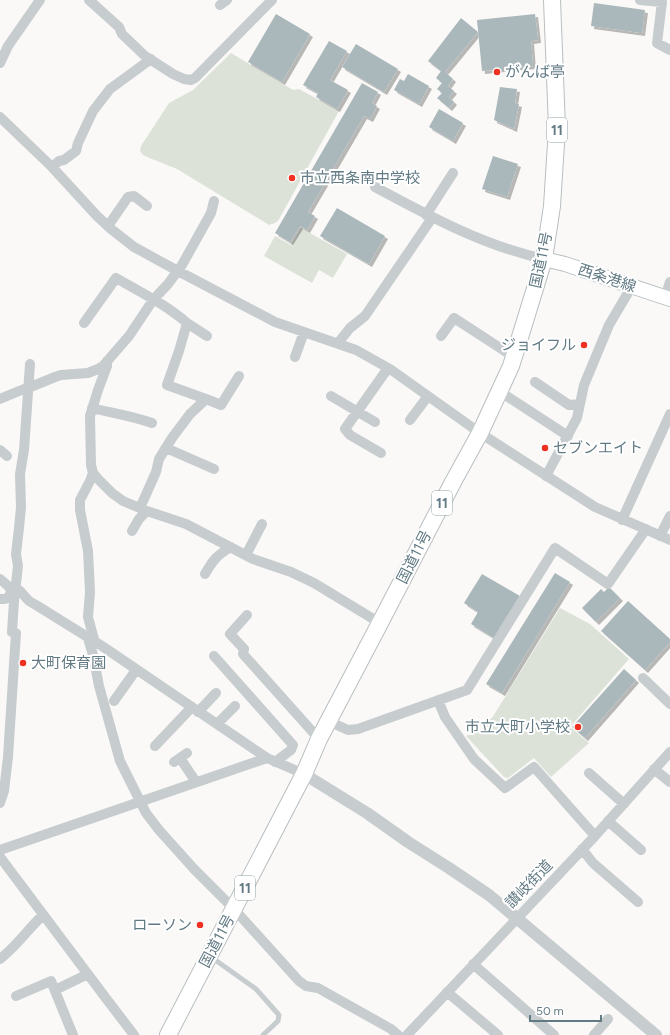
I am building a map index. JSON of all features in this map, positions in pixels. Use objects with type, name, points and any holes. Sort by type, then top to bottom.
[{"type":"highway","name":"国道11号","points":[[168,1035],[304,774],[328,721],[480,433],[514,357],[544,259],[552,206],[557,128],[552,0]]},
{"type":"main road","name":"西条港線","points":[[544,259],[565,264],[667,298]]},
{"type":"street","points":[[0,63],[8,46],[40,0]]},
{"type":"street","points":[[89,0],[119,27],[122,34],[145,56],[173,74],[184,79],[191,80],[195,78],[272,0]]},
{"type":"street","points":[[640,0],[662,2],[657,43],[670,50]]},
{"type":"street","points":[[52,167],[58,161],[64,160],[76,150],[93,111],[110,89],[151,59]]},
{"type":"street","points":[[2,120],[52,167],[97,216],[134,247],[275,322],[356,350],[388,368],[480,433],[594,507],[670,540]]},
{"type":"street","points":[[338,344],[350,328],[365,316],[429,216],[453,173]]},
{"type":"street","points":[[375,187],[429,216],[473,236],[521,254],[544,259]]},
{"type":"street","points":[[108,226],[128,197],[134,196],[147,206]]},
{"type":"street","points":[[0,399],[61,375],[93,371],[103,366],[129,336],[153,300],[178,271],[211,213],[214,201]]},
{"type":"street","points":[[84,322],[116,278],[162,304],[207,336]]},
{"type":"street","points":[[667,298],[670,282]]},
{"type":"street","points":[[546,476],[577,418],[584,385],[609,325],[632,286]]},
{"type":"street","points":[[441,336],[454,318],[514,357]]},
{"type":"street","points":[[187,323],[167,385],[221,405],[239,376]]},
{"type":"street","points":[[295,357],[304,332]]},
{"type":"street","points":[[107,361],[107,366],[90,416],[91,465],[93,473],[98,480],[123,501],[143,510],[186,524],[253,559],[291,572],[314,583],[380,623]]},
{"type":"street","points":[[0,599],[5,599],[10,596],[13,590],[18,566],[16,554],[19,528],[20,474],[24,450],[30,364]]},
{"type":"street","points":[[380,453],[350,435],[345,428],[388,368]]},
{"type":"street","points":[[535,382],[569,405],[580,404]]},
{"type":"street","points":[[499,391],[568,436]]},
{"type":"street","points":[[330,396],[375,422]]},
{"type":"street","points":[[410,420],[428,396]]},
{"type":"street","points":[[132,531],[143,510],[159,460],[172,438],[190,414],[206,399]]},
{"type":"street","points":[[92,408],[138,418],[152,423]]},
{"type":"street","points":[[622,520],[670,414]]},
{"type":"street","points":[[166,448],[214,470]]},
{"type":"street","points":[[93,473],[80,500],[80,510],[88,551],[90,592],[88,616],[93,655],[99,686],[120,761],[140,802],[146,813],[180,854],[234,908],[299,981],[306,986],[318,988],[391,1029],[398,1035]]},
{"type":"street","points":[[660,536],[670,516]]},
{"type":"street","points":[[246,555],[262,524]]},
{"type":"street","points":[[328,721],[348,730],[358,729],[467,690],[555,548],[608,584],[646,529]]},
{"type":"street","points":[[205,574],[212,562],[221,552],[231,547]]},
{"type":"street","points":[[0,579],[13,590],[20,591],[29,601],[92,640],[271,760],[304,774],[367,813],[489,895],[656,1035]]},
{"type":"street","points":[[0,803],[4,791],[8,756],[16,633],[12,632],[14,601],[13,590]]},
{"type":"street","points":[[247,615],[230,634],[244,649],[242,654],[319,739]]},
{"type":"street","points":[[0,850],[196,782],[271,760],[291,750],[292,745],[262,710],[235,672],[214,656]]},
{"type":"street","points":[[114,701],[136,670]]},
{"type":"street","points":[[643,678],[670,704]]},
{"type":"street","points":[[155,746],[195,709],[216,693]]},
{"type":"street","points":[[438,700],[445,717],[474,759],[505,788],[534,767],[594,836]]},
{"type":"street","points":[[262,710],[270,703]]},
{"type":"street","points":[[217,724],[235,706]]},
{"type":"street","name":"讃岐街道","points":[[407,1035],[624,804],[670,752]]},
{"type":"street","points":[[181,758],[196,782]]},
{"type":"street","points":[[654,769],[670,782]]},
{"type":"street","points":[[589,773],[624,804]]},
{"type":"street","points":[[608,821],[641,850]]},
{"type":"street","points":[[582,849],[594,863],[638,902]]},
{"type":"street","points":[[0,857],[131,1034]]},
{"type":"street","points":[[0,959],[18,943],[43,915]]},
{"type":"street","points":[[473,964],[554,1035]]},
{"type":"street","points":[[55,990],[88,974]]},
{"type":"street","points":[[16,996],[51,981],[73,1035]]},
{"type":"street","points":[[447,992],[498,1035]]},
{"type":"street","points":[[594,1035],[608,1019]]},
{"type":"lane","points":[[210,956],[256,989],[279,1015],[278,1022],[263,1035]]},
{"type":"shaded area","points":[[231,53],[293,90],[299,89],[339,111],[278,221],[269,225],[177,169],[147,157],[140,151],[141,146],[169,103],[193,90]]},
{"type":"shaded area","points":[[301,228],[347,254],[333,278],[319,270],[312,283],[264,256],[275,236],[291,245]]},
{"type":"shaded area","points":[[560,608],[590,624],[629,659],[570,727],[589,743],[551,777],[534,758],[508,778],[504,777],[466,736],[484,729],[481,722],[492,718]]},
{"type":"building","points":[[594,3],[645,10],[642,33],[591,26]]},
{"type":"building","points":[[276,14],[310,34],[282,82],[248,62]]},
{"type":"building","points":[[535,14],[538,40],[531,41],[533,66],[482,71],[477,20]]},
{"type":"building","points":[[461,18],[478,32],[445,72],[453,79],[448,86],[454,91],[449,97],[454,102],[449,108],[437,98],[442,93],[437,89],[442,83],[436,78],[441,71],[428,61]]},
{"type":"building","points":[[329,41],[347,51],[330,80],[348,90],[337,109],[316,97],[318,93],[303,85]]},
{"type":"building","points":[[356,44],[398,69],[384,92],[342,67]]},
{"type":"building","points":[[408,74],[429,86],[419,104],[394,90],[400,79],[404,81]]},
{"type":"building","points":[[362,83],[378,92],[372,103],[377,106],[370,119],[364,116],[308,212],[315,216],[307,230],[300,226],[290,242],[275,233]]},
{"type":"building","points":[[500,87],[517,89],[515,103],[519,104],[514,129],[494,120]]},
{"type":"building","points":[[439,109],[463,123],[453,141],[429,127]]},
{"type":"building","points":[[493,156],[518,164],[507,197],[482,189]]},
{"type":"building","points":[[337,208],[385,236],[369,264],[320,236]]},
{"type":"building","points":[[555,573],[570,582],[502,693],[486,684]]},
{"type":"building","points":[[482,574],[520,596],[494,638],[471,624],[478,612],[464,603]]},
{"type":"building","points":[[609,587],[620,598],[596,622],[582,608],[601,589],[604,592]]},
{"type":"building","points":[[628,601],[670,639],[670,642],[645,670],[601,631]]},
{"type":"building","points":[[624,669],[636,680],[585,738],[572,727]]},
{"type":"place","name":"がんば亭","points":[[497,72]]},
{"type":"place","name":"市立西条南中学校","points":[[292,178]]},
{"type":"place","name":"ジョイフル","points":[[584,345]]},
{"type":"place","name":"セブンエイト","points":[[545,448]]},
{"type":"place","name":"大町保育園","points":[[23,663]]},
{"type":"place","name":"市立大町小学校","points":[[578,727]]},
{"type":"place","name":"ローソン","points":[[200,925]]}]
